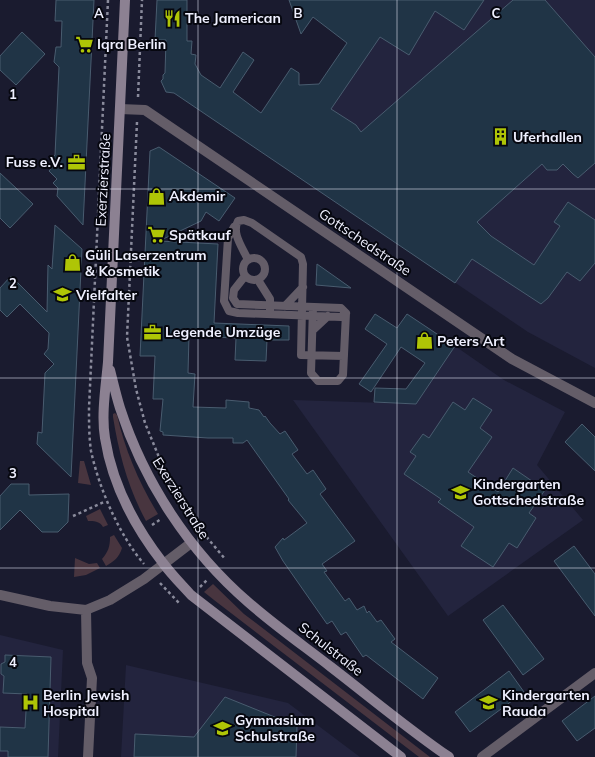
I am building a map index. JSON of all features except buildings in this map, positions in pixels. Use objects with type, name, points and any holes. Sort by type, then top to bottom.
[{"type":"main road","name":"Exerzierstraße","points":[[125,0],[108,362],[104,409],[105,437],[116,478],[131,513],[163,564]]},
{"type":"main road","name":"Exerzierstraße","points":[[108,362],[120,408],[134,444],[150,477],[164,501],[191,543],[202,557]]},
{"type":"main road","name":"Schulstraße","points":[[202,557],[248,603],[449,757]]},
{"type":"main road","points":[[163,564],[191,595],[401,757]]},
{"type":"street","name":"Gottschedstraße","points":[[120,109],[145,110],[512,359],[595,403]]},
{"type":"street","points":[[0,595],[50,606],[86,610],[110,600],[144,579],[191,543]]},
{"type":"street","points":[[86,610],[86,663],[92,678],[88,757]]},
{"type":"street","points":[[482,757],[595,673]]},
{"type":"lane","points":[[344,356],[301,355],[302,311],[303,287],[303,264],[301,257],[252,223],[244,220],[238,221],[228,238],[224,301],[229,311],[238,313],[270,314],[302,311],[328,316],[341,316],[346,313]]},
{"type":"lane","points":[[235,226],[235,232],[248,260]]},
{"type":"lane","points":[[245,276],[243,267],[248,260],[252,258],[257,259],[264,264],[264,273],[258,280]]},
{"type":"lane","points":[[245,276],[253,280],[258,280]]},
{"type":"lane","points":[[245,276],[234,290],[232,298],[237,304],[285,306],[302,311]]},
{"type":"lane","points":[[258,280],[270,299],[270,314]]},
{"type":"lane","points":[[285,306],[303,287]]},
{"type":"lane","points":[[313,312],[340,308],[346,313]]},
{"type":"lane","points":[[313,312],[312,373],[318,381],[338,381],[343,375],[346,313]]},
{"type":"lane","points":[[313,330],[328,316]]},
{"type":"path","points":[[142,0],[126,337],[136,389],[145,423],[173,490]]},
{"type":"path","points":[[73,516],[104,502]]},
{"type":"path","points":[[150,526],[161,519]]},
{"type":"path","points":[[193,520],[227,561]]},
{"type":"path","points":[[200,587],[208,578]]},
{"type":"shaded area","points":[[380,0],[595,0],[595,368],[528,332],[281,165],[320,83]]},
{"type":"shaded area","name":"Kindergarten Gottschedstraße","points":[[455,346],[504,380],[565,412],[537,465],[583,520],[448,616],[293,400],[416,404]]},
{"type":"shaded area","points":[[115,413],[117,415],[133,466],[158,514],[146,521],[134,496],[125,470],[113,417],[113,414]]},
{"type":"shaded area","points":[[80,461],[84,461],[91,485],[78,483]]},
{"type":"shaded area","points":[[100,509],[108,525],[103,527],[98,522],[88,521],[86,516]]},
{"type":"shaded area","points":[[114,535],[122,548],[116,559],[106,566],[102,559],[110,544],[110,537]]},
{"type":"shaded area","points":[[75,558],[89,564],[97,563],[100,568],[86,575],[74,577]]},
{"type":"shaded area","points":[[213,584],[244,614],[430,757],[419,757],[204,592]]},
{"type":"shaded area","name":"Berlin Jewish Hospital","points":[[0,635],[63,650],[58,757],[0,757]]},
{"type":"shaded area","name":"Gymnasium Schulstraße","points":[[126,665],[288,703],[360,757],[121,757]]},
{"type":"place","name":"The Jamerican","points":[[172,18]]},
{"type":"place","name":"Iqra Berlin","points":[[84,44]]},
{"type":"place","name":"Uferhallen","points":[[500,137]]},
{"type":"place","name":"Fuss e.V.","points":[[76,162]]},
{"type":"place","name":"Akdemir","points":[[156,196]]},
{"type":"place","name":"Spätkauf","points":[[156,235]]},
{"type":"place","name":"Güli Laserzentrum & Kosmetik","points":[[72,263]]},
{"type":"place","name":"Vielfalter","points":[[63,295]]},
{"type":"place","name":"Legende Umzüge","points":[[152,332]]},
{"type":"place","name":"Peters Art","points":[[424,341]]},
{"type":"place","name":"Kindergarten Gottschedstraße","points":[[460,492]]},
{"type":"place","name":"Berlin Jewish Hospital","points":[[30,703]]},
{"type":"place","name":"Kindergarten Rauda","points":[[489,703]]},
{"type":"place","name":"Gymnasium Schulstraße","points":[[222,728]]}]
